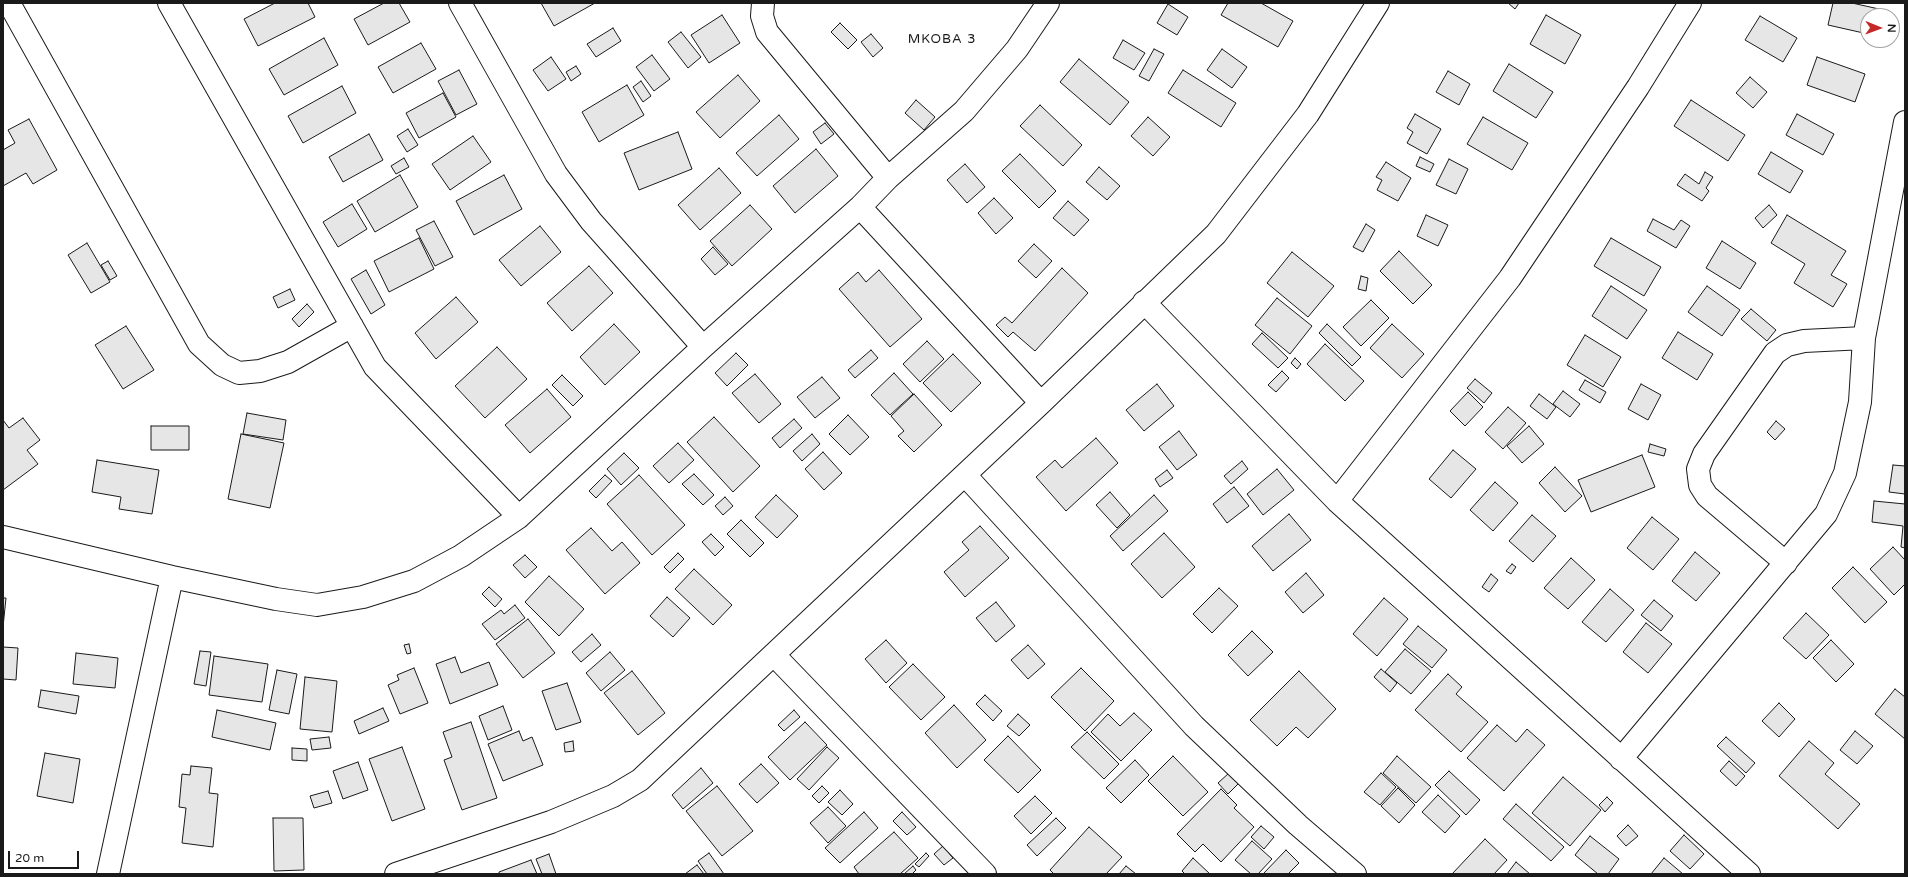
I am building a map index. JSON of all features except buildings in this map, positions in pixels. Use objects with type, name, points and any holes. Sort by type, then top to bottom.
[{"type":"street","points":[[9,3],[199,344],[222,364],[239,373],[253,372],[288,362],[352,326]]},
{"type":"street","points":[[169,3],[375,367],[519,517]]},
{"type":"street","points":[[460,3],[556,174],[591,221],[703,347]]},
{"type":"street","points":[[763,3],[762,16],[768,32],[888,178]]},
{"type":"street","points":[[3,537],[276,600],[317,605],[363,597],[414,581],[461,556],[519,517],[703,347],[860,207],[888,178],[964,111],[1017,49],[1048,3]]},
{"type":"street","points":[[396,874],[551,822],[613,796],[640,780],[1041,403],[1216,234],[1308,114],[1378,3]]},
{"type":"street","points":[[1337,501],[1510,278],[1638,87],[1690,3]]},
{"type":"street","points":[[1621,759],[1786,564],[1826,514],[1845,473],[1860,402],[1864,338],[1905,122]]},
{"type":"street","points":[[860,207],[1041,403]]},
{"type":"street","points":[[1144,302],[1337,501],[1749,874]]},
{"type":"street","points":[[1786,564],[1707,496],[1700,485],[1698,469],[1704,454],[1775,353],[1787,345],[1804,341],[1864,338]]},
{"type":"street","points":[[965,475],[1194,726],[1298,825],[1355,874]]},
{"type":"street","points":[[108,874],[172,577]]},
{"type":"street","points":[[774,655],[985,874]]},
{"type":"district","name":"MKOBA 3","points":[[942,40]]}]
